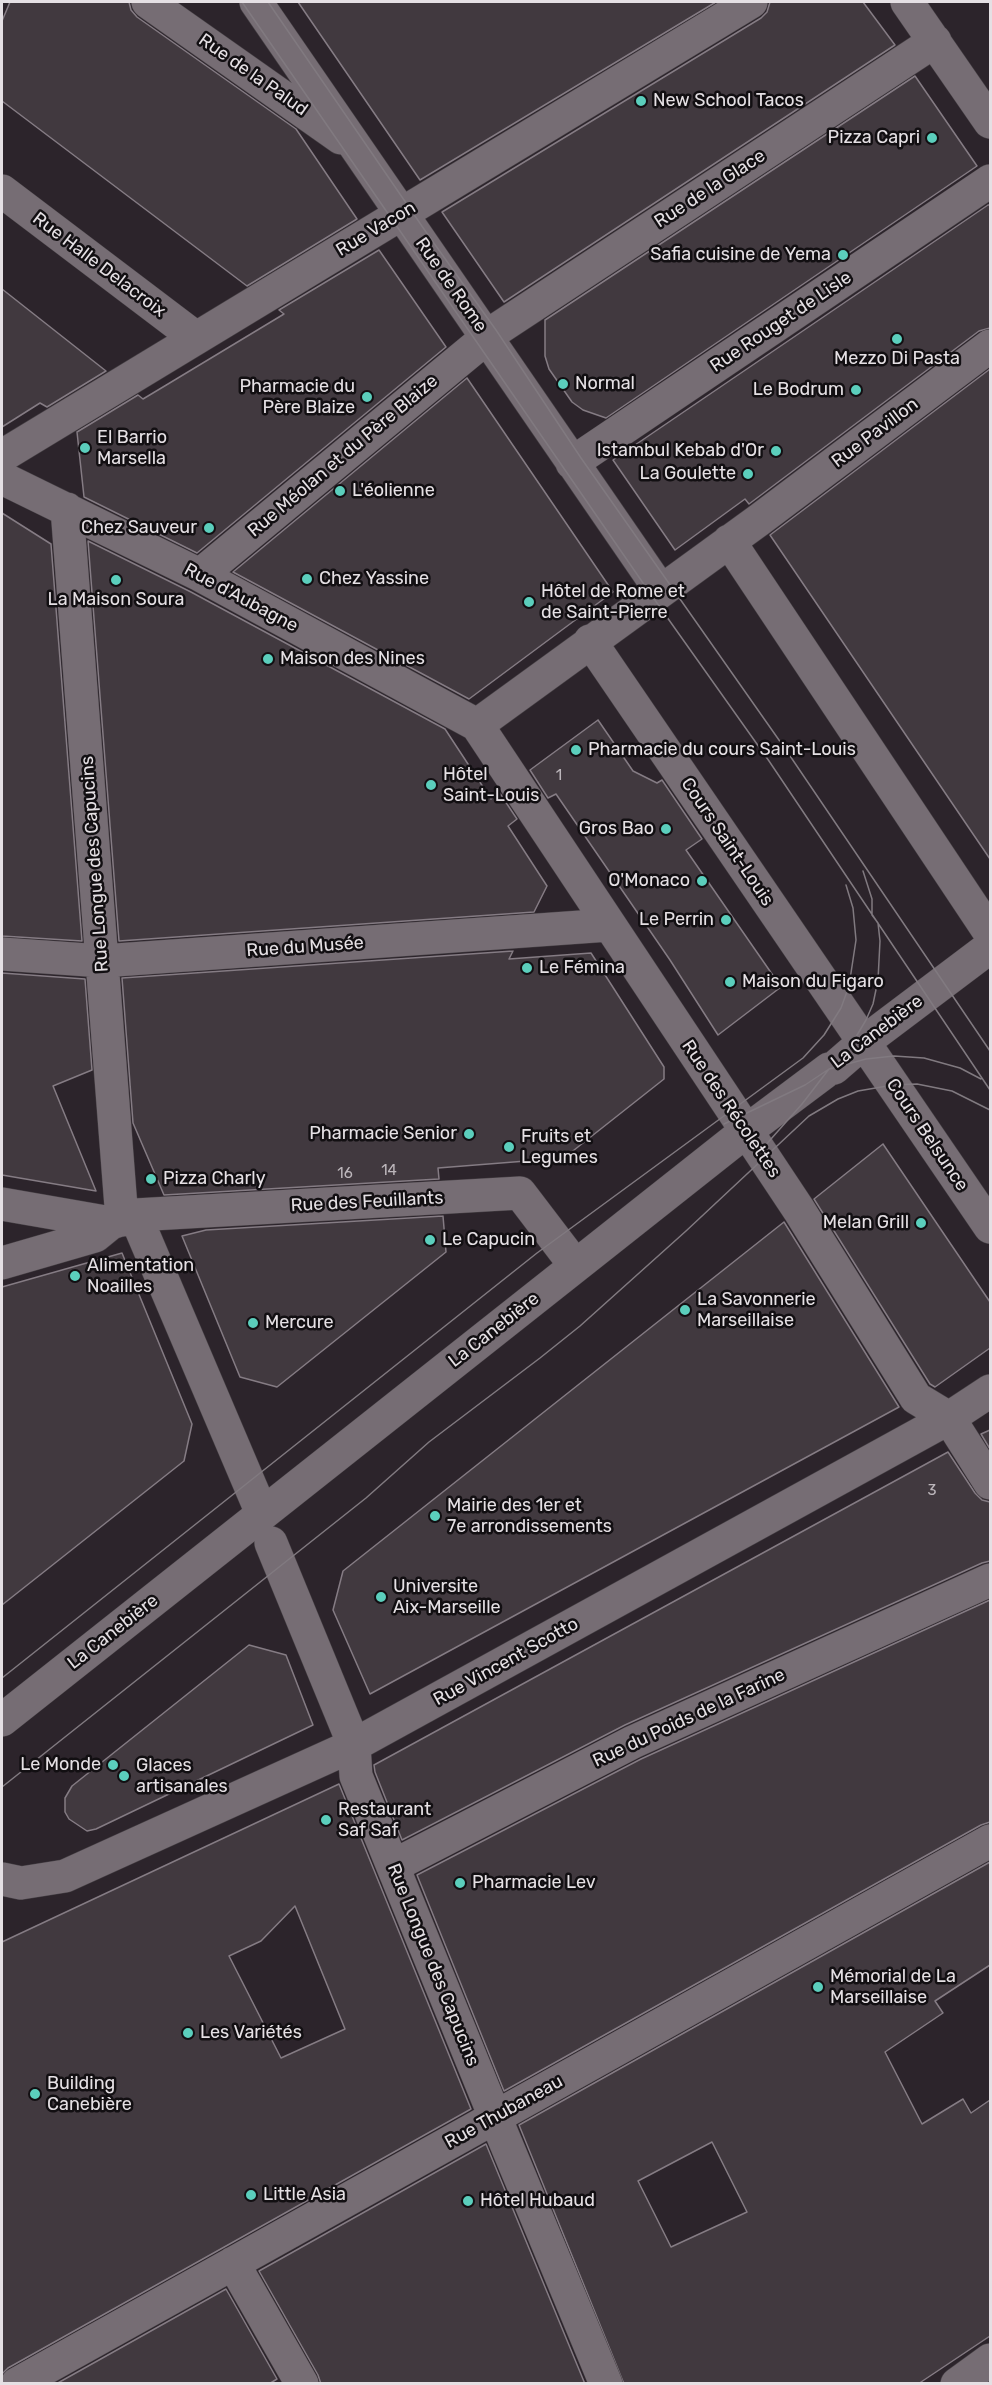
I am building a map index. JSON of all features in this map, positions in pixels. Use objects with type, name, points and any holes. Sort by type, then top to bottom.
[{"type":"street","name":"Rue de la Palud","points":[[148,2],[358,149]]},
{"type":"street","name":"Rue de Rome","points":[[256,2],[653,580]]},
{"type":"street","name":"Rue Vacon","points":[[2,456],[751,2]]},
{"type":"street","points":[[907,2],[990,122]]},
{"type":"street","name":"Rue de la Glace","points":[[487,337],[934,41]]},
{"type":"street","name":"Rue Rouget de Lisle","points":[[572,463],[990,181]]},
{"type":"street","name":"Rue Halle Delacroix","points":[[2,191],[196,338]]},
{"type":"street","name":"Rue Méolan et du Père Blaize","points":[[200,575],[487,337]]},
{"type":"street","name":"Rue Pavillon","points":[[729,541],[990,346]]},
{"type":"street","name":"Rue d'Aubagne","points":[[2,478],[200,575],[477,725]]},
{"type":"street","name":"Rue Longue des Capucins","points":[[67,509],[123,1219],[258,1504]]},
{"type":"street","points":[[477,725],[590,642],[653,580],[729,541],[990,933]]},
{"type":"street","name":"Cours Saint-Louis","points":[[590,642],[864,1042]]},
{"type":"street","name":"Rue des Récolettes","points":[[477,725],[745,1132],[799,1210],[916,1398],[949,1418],[990,1483]]},
{"type":"street","name":"Rue du Musée","points":[[2,954],[102,961],[609,925]]},
{"type":"street","name":"La Canebière","points":[[2,1720],[745,1132],[829,1069],[834,1068],[864,1042],[990,947]]},
{"type":"street","name":"Cours Belsunce","points":[[864,1042],[990,1227]]},
{"type":"street","name":"Rue des Feuillants","points":[[123,1219],[520,1193],[568,1256]]},
{"type":"street","points":[[2,1204],[123,1219]]},
{"type":"street","points":[[2,1263],[95,1236],[123,1219]]},
{"type":"street","name":"Rue Vincent Scotto","points":[[2,1878],[21,1883],[65,1876],[354,1745],[949,1418],[990,1391]]},
{"type":"street","name":"Rue Longue des Capucins","points":[[271,1544],[354,1745],[356,1776],[606,2384]]},
{"type":"street","name":"Rue du Poids de la Farine","points":[[393,1866],[633,1742],[990,1580]]},
{"type":"street","name":"Rue Thubaneau","points":[[17,2384],[990,1841]]},
{"type":"street","points":[[233,2263],[302,2384]]},
{"type":"street","points":[[957,2384],[990,2360]]},
{"type":"building","points":[[10,2],[129,2],[131,10],[137,17],[296,129],[357,219],[247,286],[2,101],[2,21]]},
{"type":"building","points":[[298,2],[716,2],[420,180]]},
{"type":"building","points":[[770,2],[863,2],[895,45],[504,302],[442,212],[761,18],[767,12]]},
{"type":"building","points":[[915,76],[977,166],[606,418],[583,410],[572,402],[549,369],[545,356],[545,320]]},
{"type":"building","points":[[990,205],[990,328],[979,331],[749,504],[745,499],[675,550],[613,460]]},
{"type":"building","points":[[379,250],[446,347],[197,553],[84,497],[77,432],[138,395],[143,399],[168,384],[284,314],[279,310]]},
{"type":"building","points":[[2,289],[106,371],[47,407],[40,403],[2,427]]},
{"type":"building","points":[[990,369],[990,859],[770,535]]},
{"type":"building","points":[[467,378],[613,592],[469,699],[233,572]]},
{"type":"building","points":[[2,513],[51,544],[82,941],[2,936]]},
{"type":"building","points":[[88,541],[191,592],[445,729],[491,799],[499,792],[517,819],[508,826],[547,886],[534,912],[119,941]]},
{"type":"building","points":[[598,720],[633,771],[657,783],[662,780],[702,839],[686,850],[781,987],[718,1035],[670,960],[556,794],[548,798],[530,770]]},
{"type":"building","points":[[513,951],[509,959],[591,953],[664,1067],[664,1079],[564,1158],[438,1168],[439,1179],[164,1195],[133,1123],[122,978]]},
{"type":"building","points":[[2,973],[85,979],[92,1070],[53,1086],[96,1191],[2,1175]]},
{"type":"building","points":[[883,1144],[990,1302],[990,1348],[935,1387],[930,1384],[814,1199]]},
{"type":"building","points":[[443,1216],[446,1252],[277,1387],[240,1377],[182,1236],[206,1230]]},
{"type":"building","points":[[784,1222],[899,1407],[370,1694],[333,1610],[343,1571]]},
{"type":"building","points":[[122,1253],[192,1424],[184,1461],[2,1605],[2,1287]]},
{"type":"building","points":[[990,1430],[990,1449],[981,1434]]},
{"type":"building","points":[[948,1452],[975,1493],[982,1500],[990,1502],[990,1561],[625,1725],[402,1840],[374,1765]]},
{"type":"building","points":[[990,1600],[990,1822],[504,2091],[417,1875],[641,1759]]},
{"type":"building","points":[[249,1645],[286,1655],[313,1725],[96,1829],[87,1831],[69,1819],[65,1812],[65,1798],[72,1786]]},
{"type":"building","points":[[339,1784],[471,2109],[8,2368],[2,2374],[2,1942]],"holes":[[[295,1906],[345,2029],[281,2058],[229,1956],[261,1941]]]},
{"type":"building","points":[[990,1862],[990,1965],[935,2001],[943,2013],[885,2052],[922,2124],[963,2099],[971,2113],[990,2100],[990,2336],[918,2384],[624,2384],[519,2125]],"holes":[[[712,2142],[747,2212],[671,2247],[638,2181]]]},
{"type":"building","points":[[486,2144],[585,2384],[321,2384],[259,2271]]},
{"type":"building","points":[[226,2289],[277,2379],[269,2384],[56,2384]]},
{"type":"tram line","points":[[242,2],[652,596],[769,761],[990,1090]]},
{"type":"tram line","points":[[268,2],[496,330],[581,458],[786,750],[990,1051]]},
{"type":"tram line","points":[[432,248],[446,288]]},
{"type":"tram line","points":[[755,1157],[802,1104],[829,1069],[834,1068],[850,1047],[873,1004],[878,980],[880,941],[878,923],[872,915],[872,899],[863,871]]},
{"type":"tram line","points":[[2,1678],[537,1253],[803,1058],[824,1035],[841,1008],[849,986],[856,940],[853,908],[846,885]]},
{"type":"tram line","points":[[724,1124],[805,1085],[829,1069],[866,1059],[894,1056],[924,1058],[960,1068],[981,1079]]},
{"type":"tram line","points":[[2,1787],[366,1498],[429,1442],[580,1326],[809,1116],[838,1099],[858,1091],[893,1085],[917,1084],[952,1091],[990,1110]]},
{"type":"place","name":"New School Tacos","points":[[641,101]]},
{"type":"place","name":"Pizza Capri","points":[[932,138]]},
{"type":"place","name":"Safia cuisine de Yema","points":[[843,255]]},
{"type":"place","name":"Mezzo Di Pasta","points":[[897,339]]},
{"type":"place","name":"Normal","points":[[563,384]]},
{"type":"place","name":"Le Bodrum","points":[[856,390]]},
{"type":"place","name":"Pharmacie du Père Blaize","points":[[367,397]]},
{"type":"place","name":"El Barrio Marsella","points":[[85,448]]},
{"type":"place","name":"Istambul Kebab d'Or","points":[[776,451]]},
{"type":"place","name":"La Goulette","points":[[748,474]]},
{"type":"place","name":"L'éolienne","points":[[340,491]]},
{"type":"place","name":"Chez Sauveur","points":[[209,528]]},
{"type":"place","name":"Chez Yassine","points":[[307,579]]},
{"type":"place","name":"La Maison Soura","points":[[116,580]]},
{"type":"place","name":"Hôtel de Rome et de Saint-Pierre","points":[[529,602]]},
{"type":"place","name":"Maison des Nines","points":[[268,659]]},
{"type":"place","name":"Pharmacie du cours Saint-Louis","points":[[576,750]]},
{"type":"place","name":"Hôtel Saint-Louis","points":[[431,785]]},
{"type":"place","name":"Gros Bao","points":[[666,829]]},
{"type":"place","name":"O'Monaco","points":[[702,881]]},
{"type":"place","name":"Le Perrin","points":[[726,920]]},
{"type":"place","name":"Le Fémina","points":[[527,968]]},
{"type":"place","name":"Maison du Figaro","points":[[730,982]]},
{"type":"place","name":"Pharmacie Senior","points":[[469,1134]]},
{"type":"place","name":"Fruits et Legumes","points":[[509,1147]]},
{"type":"place","name":"Pizza Charly","points":[[151,1179]]},
{"type":"place","name":"Melan Grill","points":[[921,1223]]},
{"type":"place","name":"Le Capucin","points":[[430,1240]]},
{"type":"place","name":"Alimentation Noailles","points":[[75,1276]]},
{"type":"place","name":"La Savonnerie Marseillaise","points":[[685,1310]]},
{"type":"place","name":"Mercure","points":[[253,1323]]},
{"type":"place","name":"Mairie des 1er et 7e arrondissements","points":[[435,1516]]},
{"type":"place","name":"Universite Aix-Marseille","points":[[381,1597]]},
{"type":"place","name":"Le Monde","points":[[113,1765]]},
{"type":"place","name":"Glaces artisanales","points":[[124,1776]]},
{"type":"place","name":"Restaurant Saf Saf","points":[[326,1820]]},
{"type":"place","name":"Pharmacie Lev","points":[[460,1883]]},
{"type":"place","name":"Mémorial de La Marseillaise","points":[[818,1987]]},
{"type":"place","name":"Les Variétés","points":[[188,2033]]},
{"type":"place","name":"Building Canebière","points":[[35,2094]]},
{"type":"place","name":"Little Asia","points":[[251,2195]]},
{"type":"place","name":"Hôtel Hubaud","points":[[468,2201]]}]
